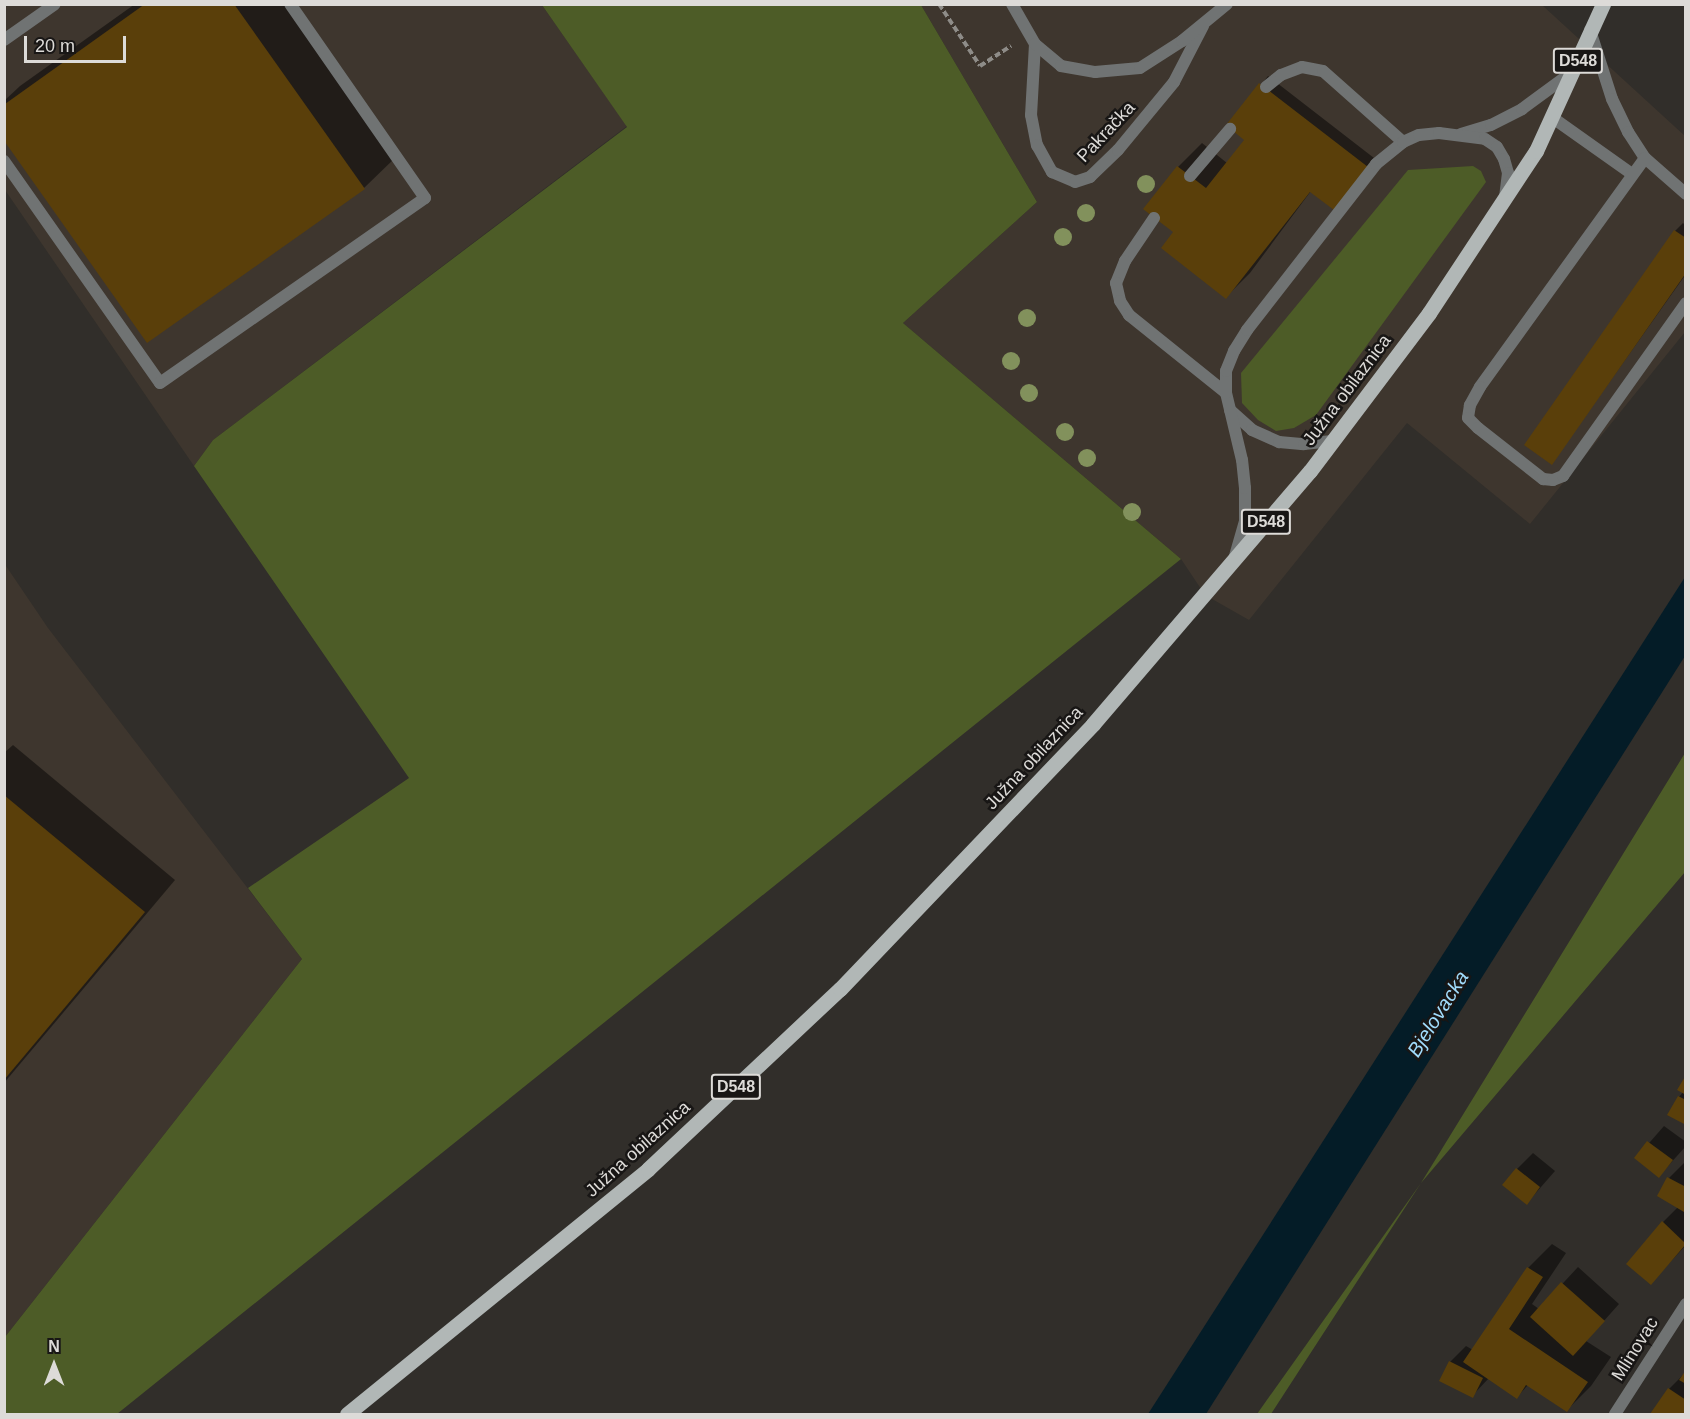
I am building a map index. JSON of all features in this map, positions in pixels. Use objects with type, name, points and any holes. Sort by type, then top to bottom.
[{"type":"main road","name":"Južna obilaznica","points":[[347,1414],[648,1169],[840,989],[1094,724],[1332,441],[1429,313],[1536,151],[1554,118],[1603,4]]},
{"type":"street","points":[[4,40],[55,4]]},
{"type":"street","points":[[4,161],[160,383],[425,198],[290,4]]},
{"type":"street","points":[[1012,4],[1035,44],[1061,66],[1095,72],[1140,68],[1203,26],[1227,4]]},
{"type":"street","name":"Pakračka","points":[[1035,44],[1031,115],[1037,145],[1052,172],[1075,182],[1089,177],[1118,150],[1174,82],[1203,26]]},
{"type":"street","points":[[1590,30],[1612,99],[1645,158],[1686,194]]},
{"type":"street","points":[[1266,87],[1281,75],[1302,67],[1323,71],[1403,142]]},
{"type":"street","points":[[1460,134],[1491,125],[1522,109],[1575,69]]},
{"type":"street","points":[[1554,118],[1632,174]]},
{"type":"street","points":[[1190,176],[1230,129]]},
{"type":"street","points":[[1234,560],[1245,521],[1245,488],[1242,460],[1226,393],[1226,371],[1234,351],[1247,330],[1376,164],[1403,142],[1419,135],[1460,134],[1485,139],[1497,147],[1504,159],[1508,174],[1505,197]]},
{"type":"street","points":[[1645,158],[1479,387],[1470,405],[1468,418],[1543,479],[1553,480],[1563,476],[1686,303]]},
{"type":"street","points":[[1154,218],[1125,261],[1116,283],[1120,302],[1129,315],[1226,393]]},
{"type":"street","points":[[1230,410],[1252,429],[1279,442],[1304,444],[1332,441]]},
{"type":"street","name":"Mlinovac","points":[[1615,1414],[1686,1304]]},
{"type":"path","points":[[939,4],[980,66],[1011,46]]},
{"type":"shaded area","points":[[4,5],[542,5],[627,126],[213,440],[194,466],[5,190]]},
{"type":"shaded area","points":[[921,5],[1542,5],[1685,136],[1685,332],[1530,524],[1407,423],[1249,620],[1205,595],[1181,559],[903,323],[1037,202]]},
{"type":"shaded area","points":[[4,563],[48,628],[302,959],[5,1337]]},
{"type":"green space","points":[[542,5],[921,5],[1037,202],[903,323],[1181,559],[117,1414],[5,1414],[5,1337],[302,959],[248,888],[409,778],[194,466],[213,440],[627,127]]},
{"type":"green space","points":[[1473,166],[1481,171],[1486,182],[1316,415],[1294,428],[1276,431],[1258,420],[1242,403],[1241,373],[1408,170]]},
{"type":"green space","points":[[1685,753],[1685,872],[1421,1183]]},
{"type":"green space","points":[[1421,1183],[1271,1414],[1257,1414]]},
{"type":"water","name":"Bjelovacka","points":[[1685,577],[1685,656],[1206,1414],[1148,1414]]},
{"type":"building","points":[[145,4],[234,4],[365,189],[147,343],[5,142],[5,104]]},
{"type":"building","points":[[1259,83],[1368,167],[1334,210],[1310,192],[1226,299],[1161,248],[1173,232],[1143,209],[1177,166],[1206,188],[1244,140],[1226,125]]},
{"type":"building","points":[[1674,230],[1686,238],[1686,273],[1552,465],[1524,445]]},
{"type":"building","points":[[4,795],[145,912],[4,1080]]},
{"type":"building","points":[[1686,1075],[1686,1095],[1677,1090]]},
{"type":"building","points":[[1678,1096],[1686,1100],[1686,1125],[1667,1115]]},
{"type":"building","points":[[1647,1141],[1673,1160],[1659,1178],[1634,1158]]},
{"type":"building","points":[[1516,1168],[1540,1187],[1527,1205],[1502,1185]]},
{"type":"building","points":[[1667,1177],[1686,1187],[1684,1212],[1657,1196]]},
{"type":"building","points":[[1662,1221],[1686,1244],[1651,1285],[1626,1264]]},
{"type":"building","points":[[1527,1267],[1543,1277],[1509,1329],[1588,1382],[1567,1412],[1526,1385],[1517,1399],[1463,1362]]},
{"type":"building","points":[[1561,1282],[1605,1321],[1573,1356],[1530,1317]]},
{"type":"building","points":[[1449,1361],[1483,1378],[1473,1398],[1439,1381]]},
{"type":"building","points":[[1686,1370],[1686,1384],[1679,1380]]},
{"type":"building","points":[[1668,1388],[1686,1400],[1686,1414],[1650,1414]]}]
